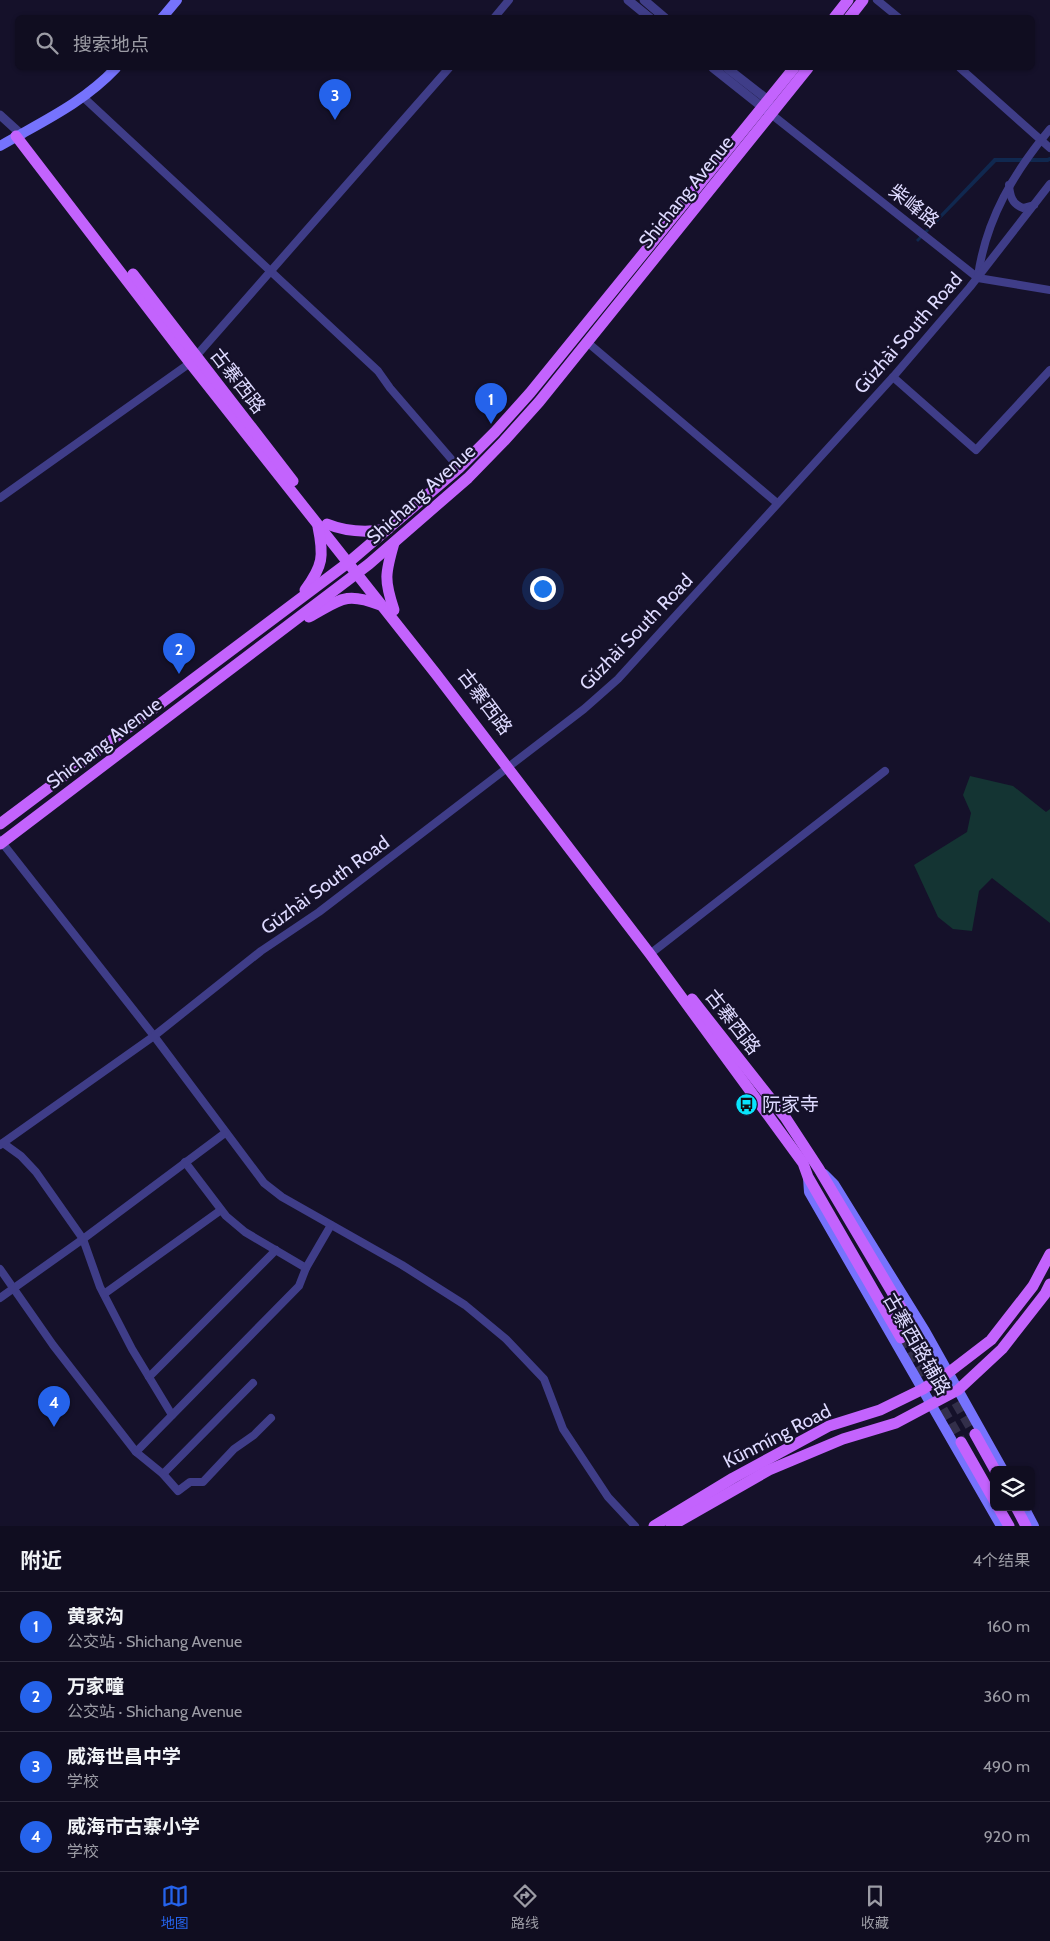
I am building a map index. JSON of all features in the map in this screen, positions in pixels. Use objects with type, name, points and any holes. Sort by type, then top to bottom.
[{"type":"main road","points":[[164,15],[177,0]]},
{"type":"main road","points":[[836,15],[848,0]]},
{"type":"main road","points":[[851,15],[863,0]]},
{"type":"main road","points":[[0,146],[47,121],[83,97],[114,70]]},
{"type":"main road","name":"Shichang Avenue","points":[[1,842],[360,571],[468,478],[504,442],[587,342],[767,107],[793,70]]},
{"type":"main road","name":"Shichang Avenue","points":[[0,824],[351,560],[459,468],[530,393],[767,107],[806,70]]},
{"type":"main road","name":"古寨西路","points":[[19,135],[322,524],[394,610],[509,766]]},
{"type":"main road","points":[[297,601],[317,574],[322,559],[322,524],[357,532],[389,529]]},
{"type":"main road","points":[[394,543],[386,576],[387,589],[394,610]]},
{"type":"main road","name":"古寨西路","points":[[360,571],[382,606],[509,766],[652,952],[785,1117],[819,1169],[915,1330]]},
{"type":"main road","points":[[291,623],[308,617],[345,598],[366,599],[382,606]]},
{"type":"main road","name":"古寨西路","points":[[652,952],[803,1163],[808,1177],[901,1338]]},
{"type":"main road","points":[[819,1169],[834,1184],[948,1373],[1001,1466]]},
{"type":"main road","name":"古寨西路辅路","points":[[808,1177],[809,1192],[1001,1526]]},
{"type":"main road","name":"Kūnmíng Road","points":[[654,1526],[733,1478],[829,1426],[880,1410],[923,1389],[948,1373],[992,1340],[1033,1286],[1050,1254]]},
{"type":"main road","name":"Kūnmíng Road","points":[[670,1526],[768,1470],[842,1439],[896,1423],[958,1390],[1002,1349],[1048,1289]]},
{"type":"main road","points":[[975,1434],[994,1466]]},
{"type":"main road","points":[[960,1442],[990,1493]]},
{"type":"main road","points":[[1000,1511],[1009,1526]]},
{"type":"main road","points":[[1018,1511],[1026,1526]]},
{"type":"main road","points":[[1026,1511],[1034,1526]]},
{"type":"street","points":[[496,15],[509,0]]},
{"type":"street","points":[[628,0],[646,15]]},
{"type":"street","points":[[644,0],[662,15]]},
{"type":"street","points":[[878,0],[896,15]]},
{"type":"street","points":[[0,498],[193,360],[447,70]]},
{"type":"street","name":"柴峰路","points":[[716,70],[767,107],[978,278],[1050,290]]},
{"type":"street","name":"柴峰路","points":[[730,70],[767,107]]},
{"type":"street","points":[[962,70],[1050,148]]},
{"type":"street","points":[[83,97],[378,371],[459,468]]},
{"type":"street","name":"古寨西路","points":[[0,115],[19,135]]},
{"type":"street","name":"古寨西路","points":[[0,122],[19,135]]},
{"type":"street","points":[[978,278],[981,251],[1009,184],[1050,129]]},
{"type":"street","points":[[1009,184],[1010,196],[1015,203],[1023,208],[1034,205]]},
{"type":"street","name":"Gǔzhài South Road","points":[[1,1144],[154,1036],[261,951],[319,912],[584,709],[618,679],[893,377],[978,278],[1050,184]]},
{"type":"street","points":[[587,342],[777,503]]},
{"type":"street","points":[[893,377],[976,450],[1050,370]]},
{"type":"street","points":[[652,952],[885,771]]},
{"type":"street","points":[[1,842],[154,1036],[264,1184],[282,1197],[402,1265],[465,1305],[506,1339],[544,1380],[563,1429],[608,1497],[635,1526]]},
{"type":"street","points":[[0,1298],[83,1239],[225,1133]]},
{"type":"street","points":[[1,1144],[21,1156],[36,1172],[83,1239],[104,1294],[132,1349],[172,1415]]},
{"type":"street","points":[[185,1162],[226,1216],[246,1232],[306,1268]]},
{"type":"street","points":[[104,1294],[221,1210]]},
{"type":"street","points":[[136,1452],[299,1286],[306,1268],[332,1225]]},
{"type":"street","points":[[149,1377],[276,1250]]},
{"type":"street","points":[[0,1269],[53,1345],[136,1452],[163,1474],[178,1491],[190,1482],[203,1482],[234,1450],[254,1435],[271,1418]]},
{"type":"street","points":[[163,1474],[253,1383]]},
{"type":"green space","points":[[970,776],[1013,786],[1046,812],[1050,809],[1050,923],[992,878],[979,891],[972,931],[953,929],[938,917],[914,865],[967,832],[971,813],[963,795]]},
{"type":"water","points":[[1050,157],[1048,162],[996,162],[918,242],[916,240],[994,158]]},
{"type":"tunnel","points":[[915,1331],[975,1434]]},
{"type":"tunnel","points":[[901,1338],[961,1442]]},
{"type":"place","name":"威海世昌中学","points":[[335,120]]},
{"type":"place","name":"黄家沟","points":[[491,424]]},
{"type":"place","name":"万家疃","points":[[179,674]]},
{"type":"place","name":"阮家寺","points":[[746,1104]]},
{"type":"place","name":"威海市古寨小学","points":[[54,1427]]}]
